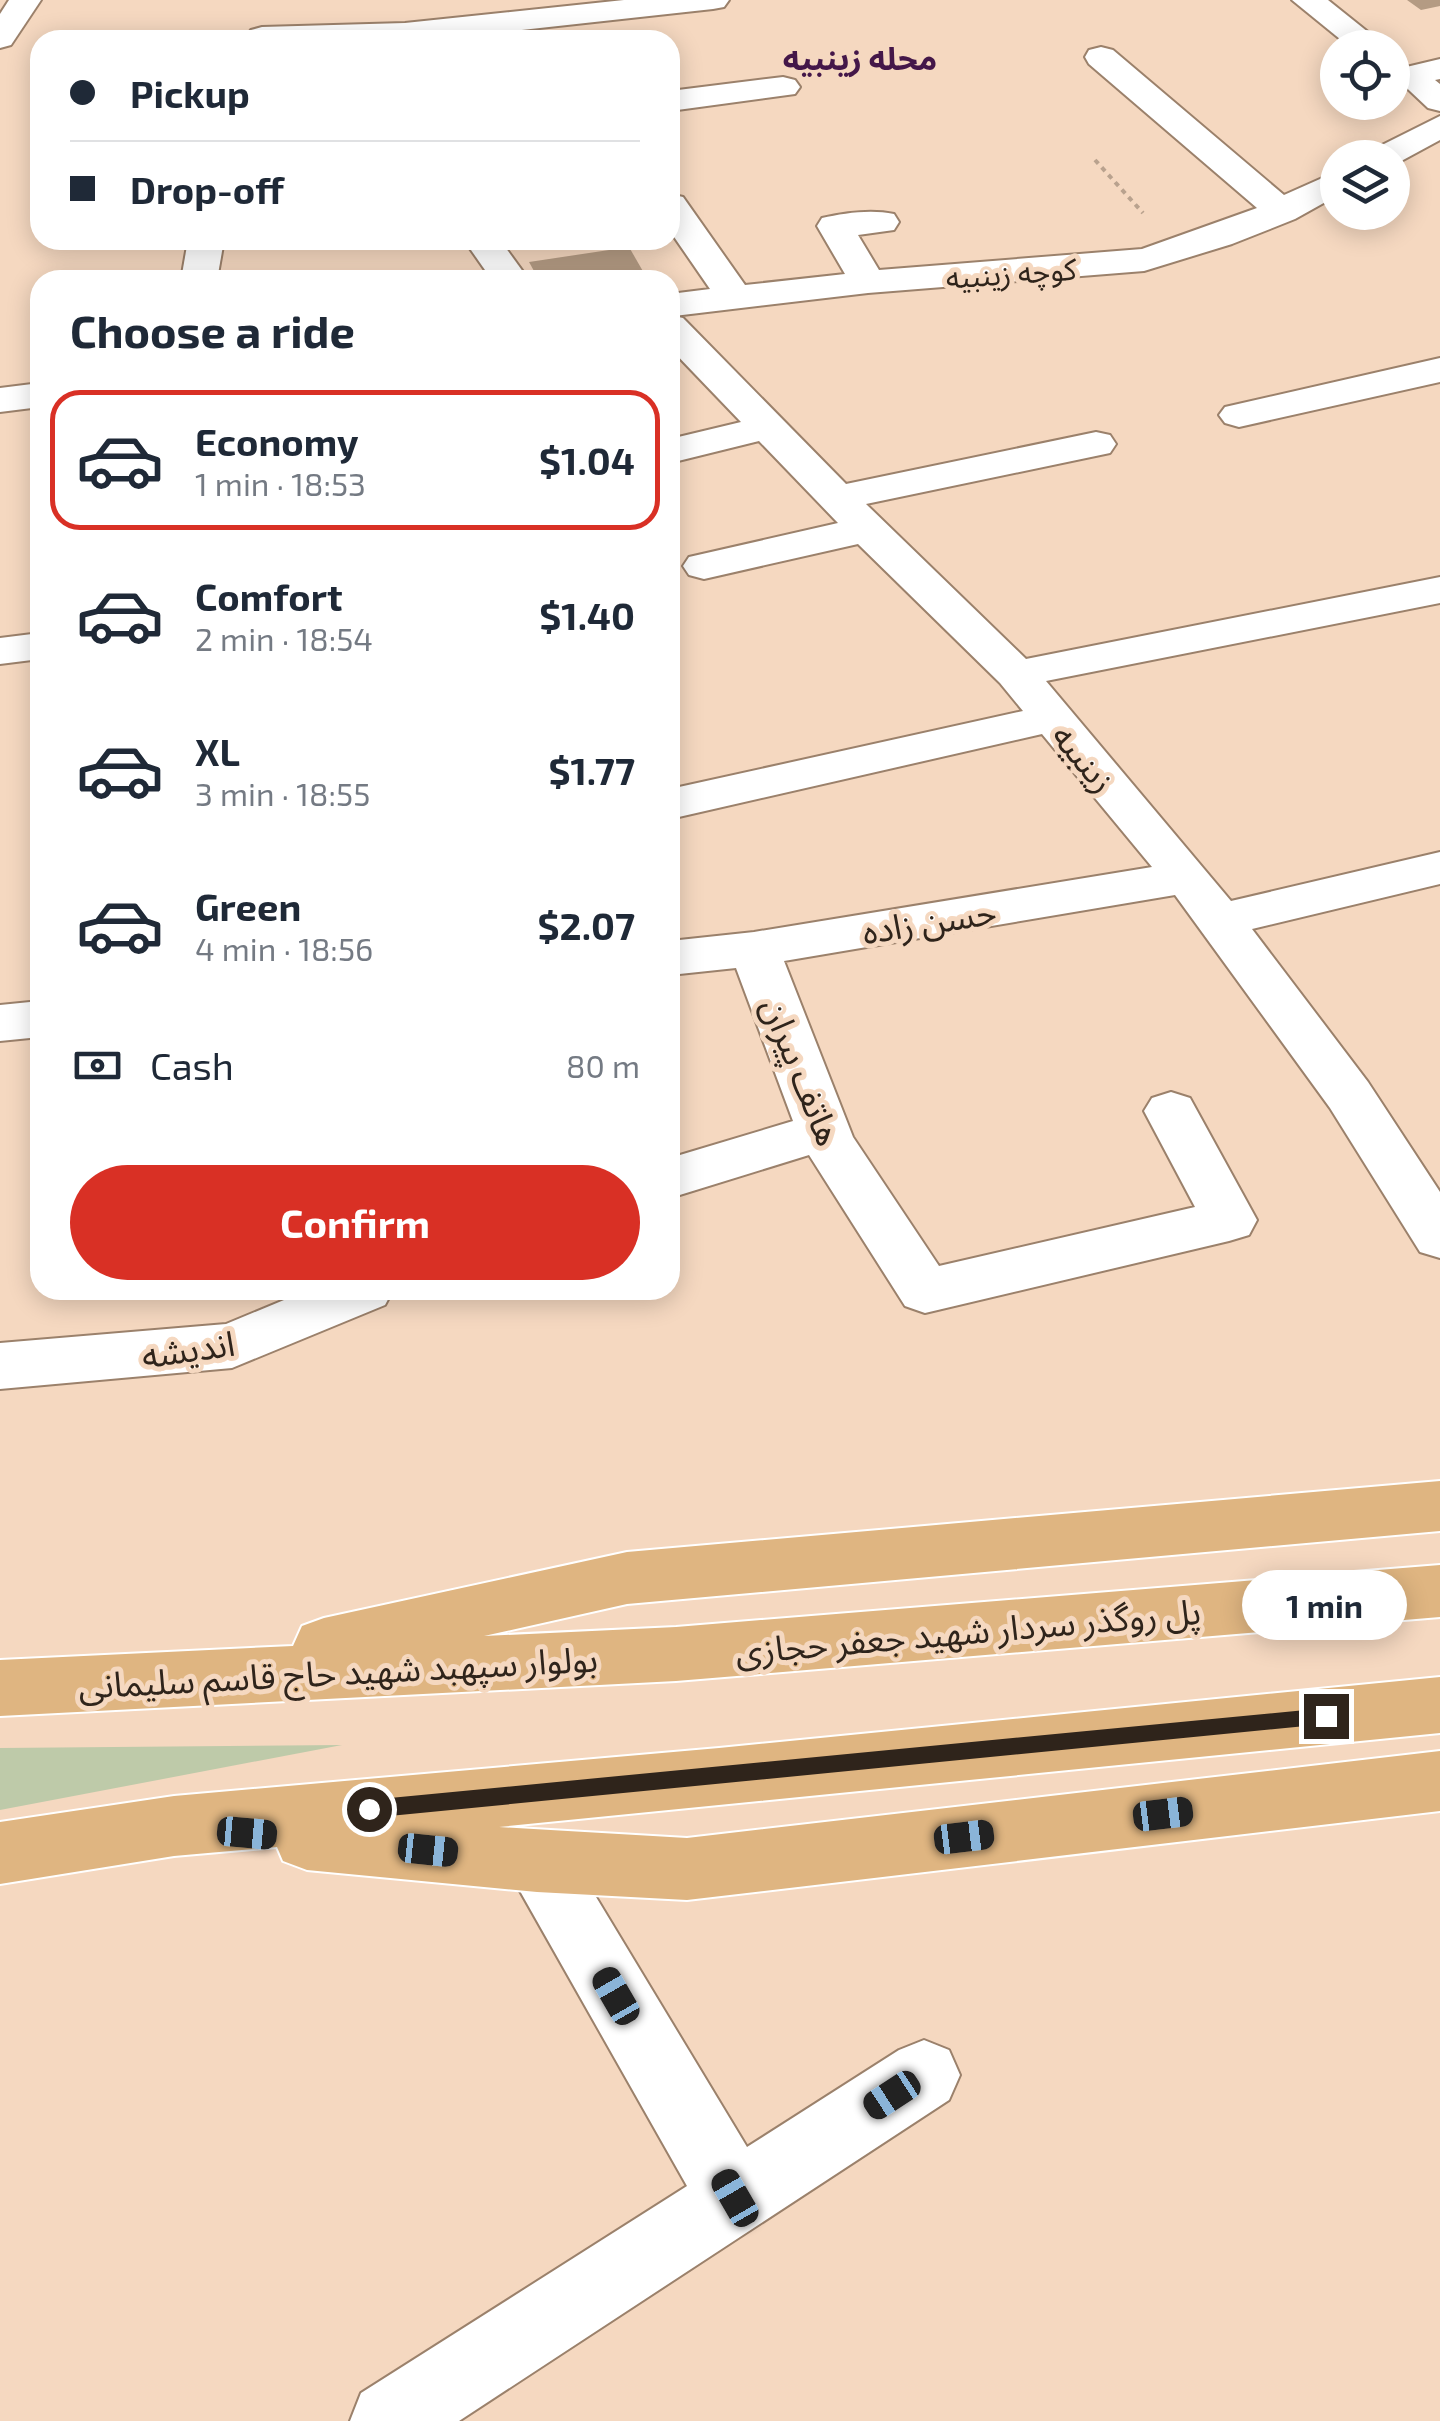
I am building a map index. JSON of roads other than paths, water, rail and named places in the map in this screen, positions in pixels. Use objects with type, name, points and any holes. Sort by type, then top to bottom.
[{"type":"main road","points":[[173,1678],[627,1578],[1440,1506]]},
{"type":"main road","name":"پل روگذر سردار شهید جعفر حجازی","points":[[676,1654],[1440,1591]]},
{"type":"main road","name":"بولوار سپهبد شهید حاج قاسم سلیمانی","points":[[0,1688],[676,1654]]},
{"type":"main road","points":[[0,1853],[174,1826],[1440,1705]]},
{"type":"main road","points":[[174,1826],[687,1870],[1440,1781]]},
{"type":"street","points":[[0,38],[26,0]]},
{"type":"street","points":[[264,30],[272,0]]},
{"type":"street","points":[[401,0],[405,30]]},
{"type":"street","points":[[1308,0],[1348,30]]},
{"type":"street","points":[[424,30],[697,1]]},
{"type":"street","points":[[1101,56],[1282,211]]},
{"type":"street","points":[[1414,70],[1440,102]]},
{"type":"street","points":[[680,99],[783,87]]},
{"type":"street","points":[[1410,143],[1440,126]]},
{"type":"street","name":"کوچه زینبیه","points":[[680,304],[868,282],[1106,265],[1178,251],[1282,211],[1320,191]]},
{"type":"street","points":[[680,220],[734,298]]},
{"type":"street","points":[[868,282],[835,226],[881,222]]},
{"type":"street","name":"زینبیه","points":[[680,336],[1016,674],[1187,876],[1349,1095],[1440,1238]]},
{"type":"street","points":[[1239,415],[1440,370]]},
{"type":"street","points":[[0,400],[30,396]]},
{"type":"street","points":[[680,449],[767,427]]},
{"type":"street","points":[[704,566],[852,513],[1096,444]]},
{"type":"street","points":[[1016,674],[1440,590]]},
{"type":"street","points":[[0,652],[30,648]]},
{"type":"street","points":[[680,802],[1052,718]]},
{"type":"street","points":[[1219,920],[1440,868]]},
{"type":"street","name":"حسن زاده","points":[[680,957],[754,949],[1187,876]]},
{"type":"street","name":"هاتف پیران","points":[[754,949],[824,1131],[925,1292],[1229,1220],[1171,1111]]},
{"type":"street","points":[[0,1022],[30,1020]]},
{"type":"street","points":[[680,1175],[824,1131]]},
{"type":"street","name":"اندیشه","points":[[0,1366],[232,1346],[342,1300]]},
{"type":"street","points":[[536,1860],[735,2198]]},
{"type":"street","points":[[389,2421],[924,2075]]},
{"type":"district","name":"محله زینبیه","points":[[860,57]]}]
